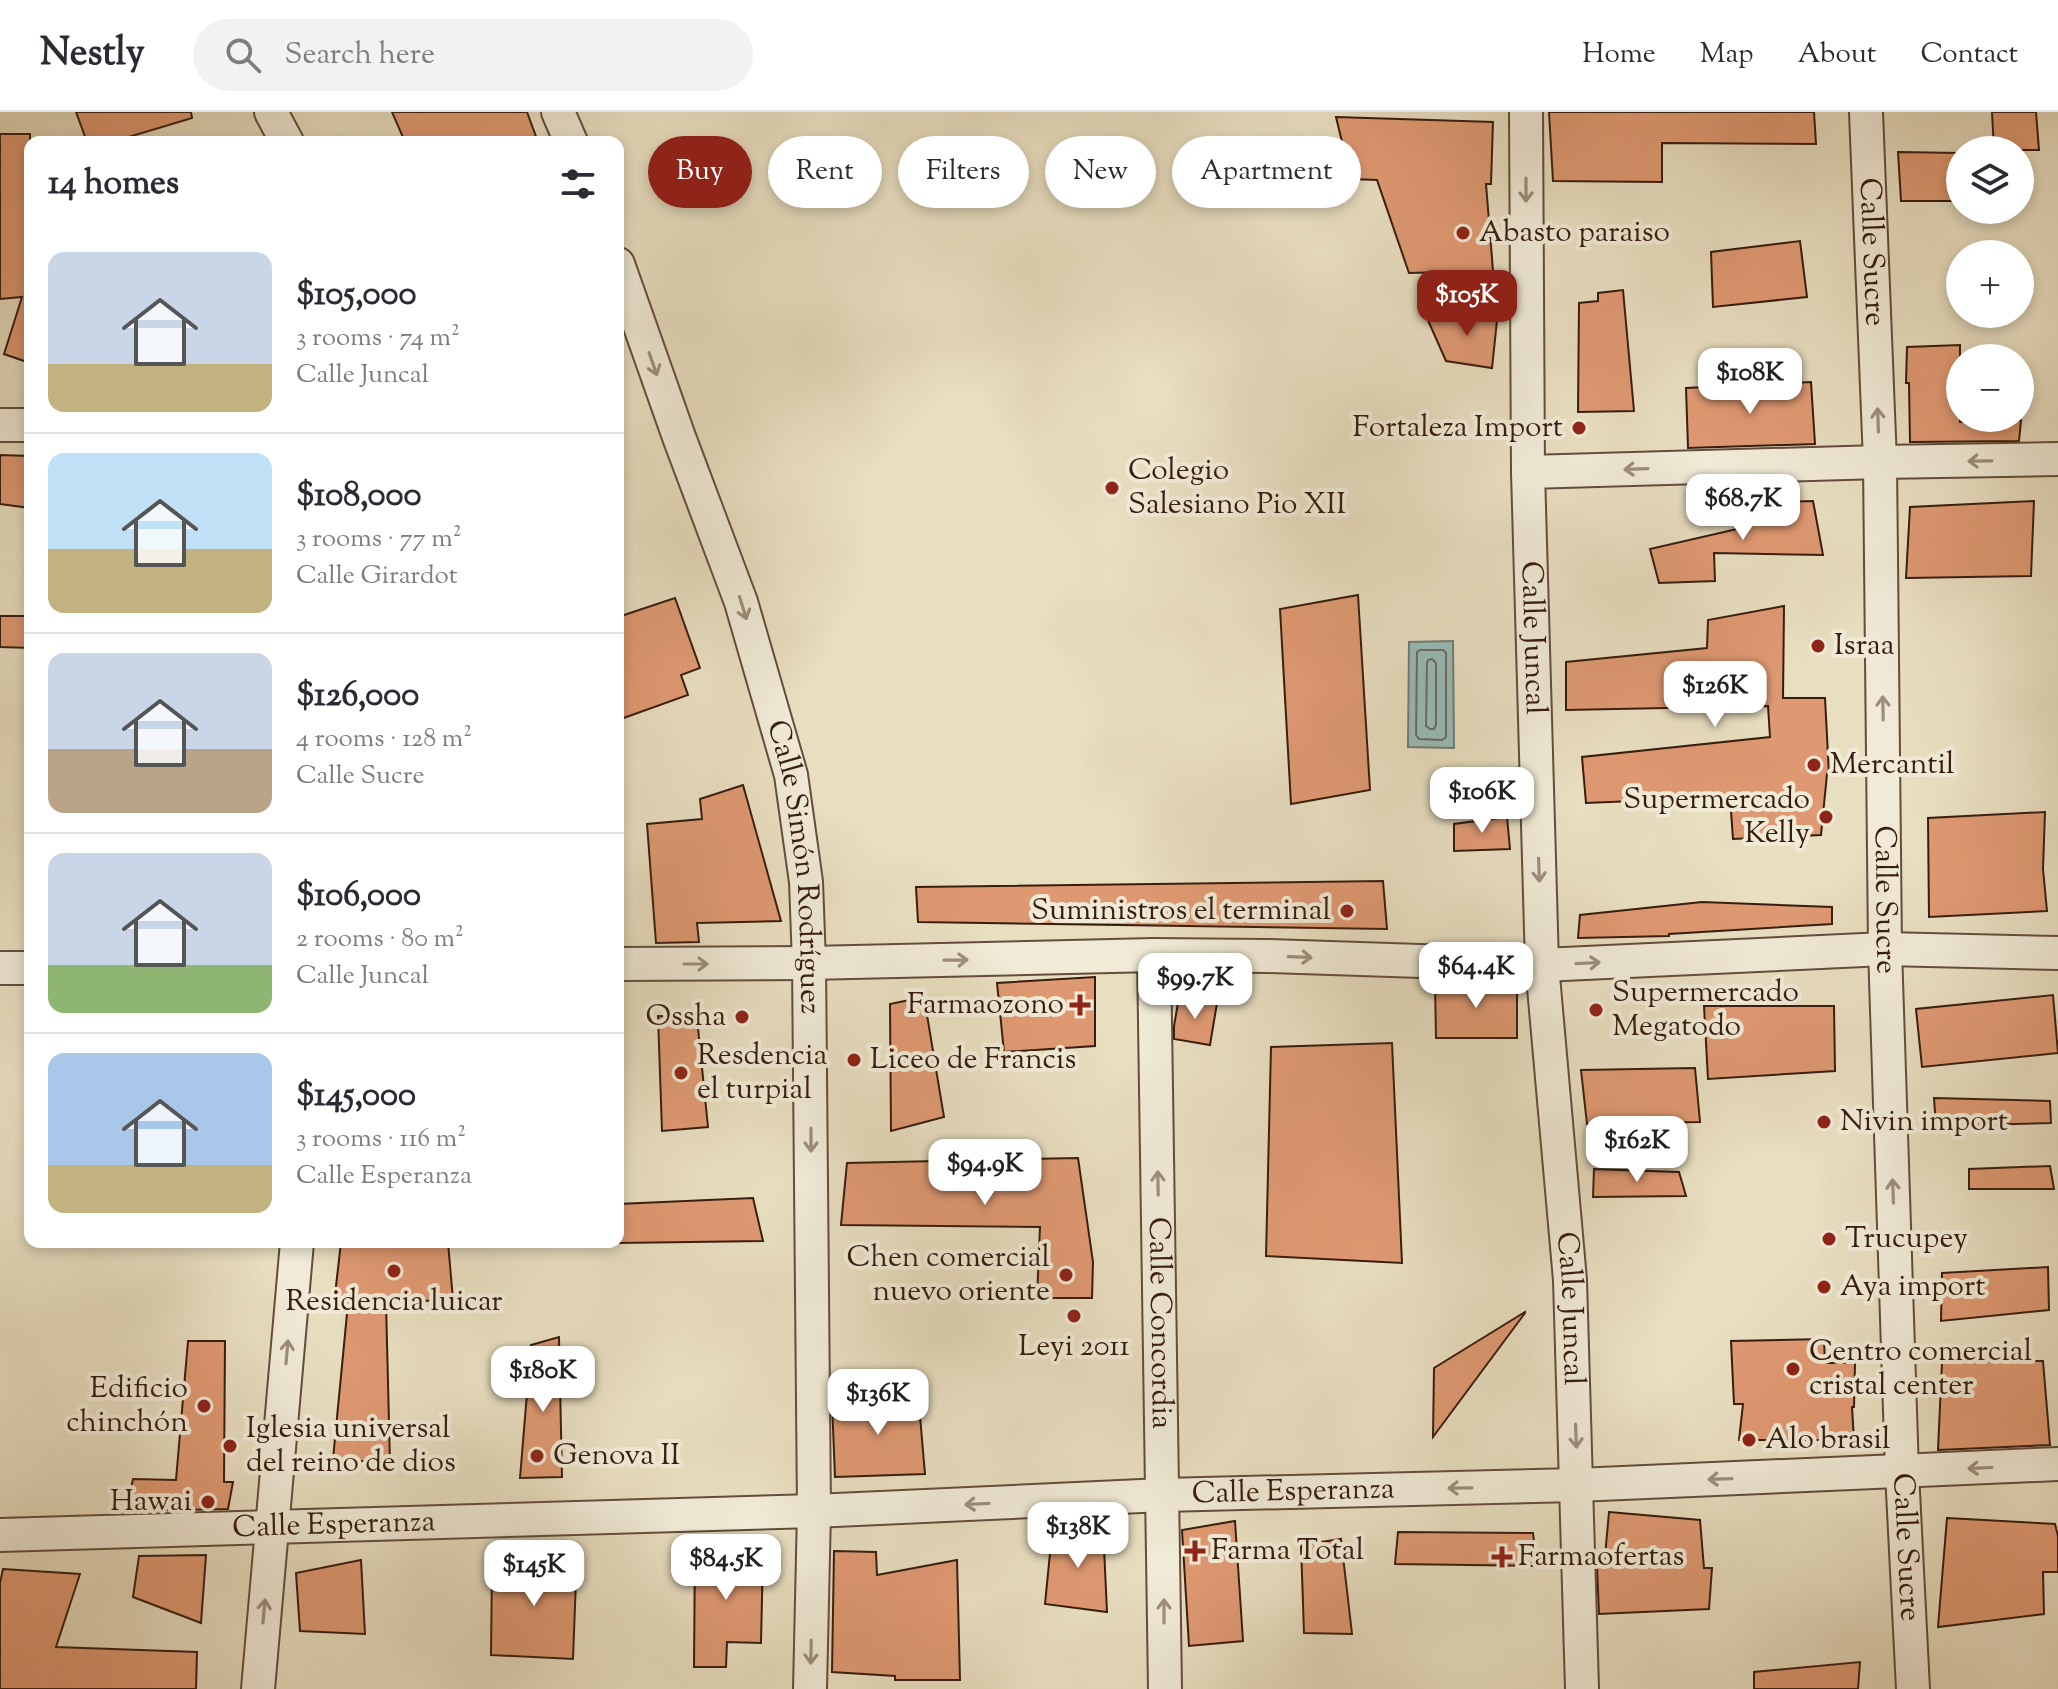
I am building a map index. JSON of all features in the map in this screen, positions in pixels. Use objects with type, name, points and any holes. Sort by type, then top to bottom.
[{"type":"street","points":[[271,112],[284,136]]},
{"type":"street","points":[[558,112],[568,136]]},
{"type":"street","name":"Calle Juncal","points":[[1526,112],[1528,472],[1542,965],[1570,1280],[1582,1689]]},
{"type":"street","name":"Calle Sucre","points":[[1866,112],[1880,462],[1885,949],[1902,1472],[1913,1689]]},
{"type":"street","name":"Calle Simón Rodríguez","points":[[624,281],[741,602],[791,775],[806,882],[814,1511],[810,1689]]},
{"type":"street","points":[[0,425],[24,425]]},
{"type":"street","points":[[1528,472],[2058,459]]},
{"type":"street","points":[[624,964],[1154,955],[1542,965],[1885,949],[2058,953]]},
{"type":"street","name":"Calle Concordia","points":[[1154,955],[1165,1689]]},
{"type":"street","points":[[0,968],[24,968]]},
{"type":"street","points":[[258,1689],[296,1248]]},
{"type":"street","name":"Calle Esperanza","points":[[0,1535],[814,1511],[1163,1495],[1577,1485],[2058,1464]]},
{"type":"water","points":[[1453,641],[1454,748],[1408,747],[1409,642]]},
{"type":"building","points":[[76,112],[191,112],[192,118],[132,136],[85,136]]},
{"type":"building","points":[[392,112],[527,112],[536,136],[402,136]]},
{"type":"building","points":[[1549,112],[1814,112],[1816,144],[1662,143],[1662,182],[1553,181]]},
{"type":"building","points":[[1992,112],[2036,112],[2039,150],[2034,150],[2034,136],[1993,136]]},
{"type":"building","points":[[1336,117],[1493,122],[1491,184],[1486,184],[1493,271],[1409,273],[1377,180],[1361,179],[1361,136],[1341,136]]},
{"type":"building","points":[[0,134],[30,134],[24,136],[24,361],[4,354],[22,297],[0,299]]},
{"type":"building","points":[[1898,152],[1946,153],[1946,201],[1901,201]]},
{"type":"building","points":[[1800,241],[1807,297],[1713,307],[1711,252]]},
{"type":"building","points":[[1623,290],[1634,411],[1578,412],[1579,303],[1598,301],[1598,293]]},
{"type":"building","points":[[1498,311],[1492,368],[1446,361],[1427,318]]},
{"type":"building","points":[[1946,346],[1946,432],[2020,432],[2019,441],[1910,442],[1907,347]]},
{"type":"building","points":[[1811,382],[1815,444],[1688,448],[1686,388]]},
{"type":"building","points":[[0,455],[24,456],[24,507],[0,504]]},
{"type":"building","points":[[1813,501],[1823,555],[1714,553],[1715,581],[1659,583],[1650,549],[1746,527],[1748,503]]},
{"type":"building","points":[[2034,501],[2031,576],[1906,578],[1910,507]]},
{"type":"building","points":[[1358,595],[1370,790],[1291,804],[1280,609]]},
{"type":"building","points":[[675,598],[700,668],[681,675],[688,695],[624,718],[624,615]]},
{"type":"building","points":[[1784,606],[1783,698],[1825,698],[1829,774],[1821,835],[1733,839],[1730,797],[1586,803],[1582,757],[1770,737],[1768,706],[1566,710],[1566,662],[1707,648],[1708,620]]},
{"type":"building","points":[[0,616],[24,616],[24,648],[0,647]]},
{"type":"building","points":[[743,785],[781,921],[697,923],[699,942],[656,943],[647,824],[702,819],[700,799]]},
{"type":"building","points":[[2045,812],[2043,869],[2047,911],[1929,917],[1928,818]]},
{"type":"building","points":[[1507,817],[1510,849],[1454,851],[1454,824]]},
{"type":"building","points":[[1383,881],[1387,929],[918,922],[916,887]]},
{"type":"building","points":[[1702,902],[1832,907],[1832,924],[1669,936],[1578,938],[1580,915]]},
{"type":"building","points":[[1095,977],[1095,1046],[1004,1052],[997,983]]},
{"type":"building","points":[[1435,983],[1517,983],[1517,1038],[1436,1038]]},
{"type":"building","points":[[2053,995],[2058,1053],[1922,1067],[1916,1009]]},
{"type":"building","points":[[924,997],[944,1117],[891,1131],[890,1004]]},
{"type":"building","points":[[1179,997],[1217,1003],[1210,1045],[1174,1039]]},
{"type":"building","points":[[1704,1006],[1834,1006],[1835,1071],[1708,1079]]},
{"type":"building","name":"Resdencia el turpial","points":[[658,1016],[697,1018],[708,1127],[662,1131]]},
{"type":"building","points":[[1392,1043],[1402,1263],[1266,1256],[1271,1047]]},
{"type":"building","points":[[1695,1068],[1700,1122],[1587,1124],[1581,1070]]},
{"type":"building","points":[[1934,1098],[2050,1101],[2051,1123],[1936,1126]]},
{"type":"building","points":[[1078,1158],[1093,1262],[1092,1298],[1037,1298],[1040,1227],[841,1225],[847,1163]]},
{"type":"building","points":[[2050,1166],[2054,1189],[1969,1189],[1969,1169]]},
{"type":"building","points":[[1594,1169],[1679,1172],[1686,1196],[1593,1197]]},
{"type":"building","points":[[753,1198],[763,1241],[624,1243],[624,1204]]},
{"type":"building","points":[[340,1248],[449,1248],[453,1300],[386,1302],[390,1463],[333,1459],[348,1303],[334,1304]]},
{"type":"building","points":[[2048,1267],[2049,1310],[1941,1321],[1942,1273]]},
{"type":"building","points":[[1525,1313],[1433,1437],[1434,1368]]},
{"type":"building","points":[[559,1337],[562,1477],[520,1478],[531,1345]]},
{"type":"building","points":[[1824,1339],[1825,1363],[1855,1363],[1852,1407],[1854,1440],[1739,1440],[1743,1404],[1734,1404],[1731,1341]]},
{"type":"building","name":"Edificio chinchón","points":[[188,1341],[225,1341],[224,1482],[233,1482],[228,1509],[126,1511],[133,1479],[176,1480]]},
{"type":"building","points":[[2043,1361],[2050,1445],[1938,1450],[1942,1362]]},
{"type":"building","points":[[918,1393],[925,1474],[835,1477],[832,1403]]},
{"type":"building","points":[[1609,1512],[1700,1520],[1704,1568],[1712,1568],[1709,1609],[1599,1614],[1597,1567],[1604,1567]]},
{"type":"building","points":[[1947,1518],[2055,1524],[2058,1572],[2043,1572],[2044,1614],[1938,1627]]},
{"type":"building","points":[[1235,1521],[1243,1641],[1189,1646],[1182,1530]]},
{"type":"building","points":[[1103,1526],[1107,1612],[1045,1604],[1052,1533]]},
{"type":"building","points":[[1398,1532],[1533,1533],[1537,1566],[1395,1564]]},
{"type":"building","points":[[1341,1539],[1352,1634],[1304,1633],[1301,1545]]},
{"type":"building","points":[[695,1543],[724,1543],[724,1552],[763,1553],[761,1643],[727,1642],[726,1667],[694,1667]]},
{"type":"building","points":[[834,1551],[876,1552],[877,1575],[957,1560],[960,1680],[895,1680],[895,1676],[832,1672]]},
{"type":"building","points":[[577,1554],[573,1659],[491,1655],[492,1567]]},
{"type":"building","points":[[206,1555],[201,1623],[133,1597],[139,1556]]},
{"type":"building","points":[[361,1560],[365,1634],[300,1631],[296,1573]]},
{"type":"building","points":[[3,1569],[80,1574],[56,1647],[197,1652],[196,1689],[0,1689],[0,1583]]},
{"type":"building","points":[[1860,1662],[1858,1689],[1754,1689],[1754,1672]]},
{"type":"place","name":"Abasto paraiso","points":[[1463,233]]},
{"type":"place","name":"Fortaleza Import","points":[[1579,428]]},
{"type":"place","name":"Colegio Salesiano Pio XII","points":[[1112,488]]},
{"type":"place","name":"Israa","points":[[1818,646]]},
{"type":"place","name":"Mercantil","points":[[1814,765]]},
{"type":"place","name":"Supermercado Kelly","points":[[1826,817]]},
{"type":"place","name":"Suministros el terminal","points":[[1347,911]]},
{"type":"place","name":"Farmaozono","points":[[1080,1005]]},
{"type":"place","name":"Supermercado Megatodo","points":[[1596,1010]]},
{"type":"place","name":"Ossha","points":[[742,1017]]},
{"type":"place","name":"Liceo de Francis","points":[[854,1060]]},
{"type":"place","name":"Resdencia el turpial","points":[[681,1073]]},
{"type":"place","name":"Nivin import","points":[[1824,1122]]},
{"type":"place","name":"Trucupey","points":[[1829,1239]]},
{"type":"place","name":"Residencia luicar","points":[[394,1271]]},
{"type":"place","name":"Chen comercial nuevo oriente","points":[[1066,1275]]},
{"type":"place","name":"Aya import","points":[[1824,1287]]},
{"type":"place","name":"Leyi 2011","points":[[1074,1316]]},
{"type":"place","name":"Centro comercial cristal center","points":[[1793,1369]]},
{"type":"place","name":"Edificio chinchón","points":[[204,1406]]},
{"type":"place","name":"Alo brasil","points":[[1749,1440]]},
{"type":"place","name":"Iglesia universal del reino de dios","points":[[230,1446]]},
{"type":"place","name":"Genova II","points":[[537,1456]]},
{"type":"place","name":"Hawai","points":[[208,1502]]},
{"type":"place","name":"Farma Total","points":[[1195,1551]]},
{"type":"place","name":"Farmaofertas","points":[[1502,1557]]}]
